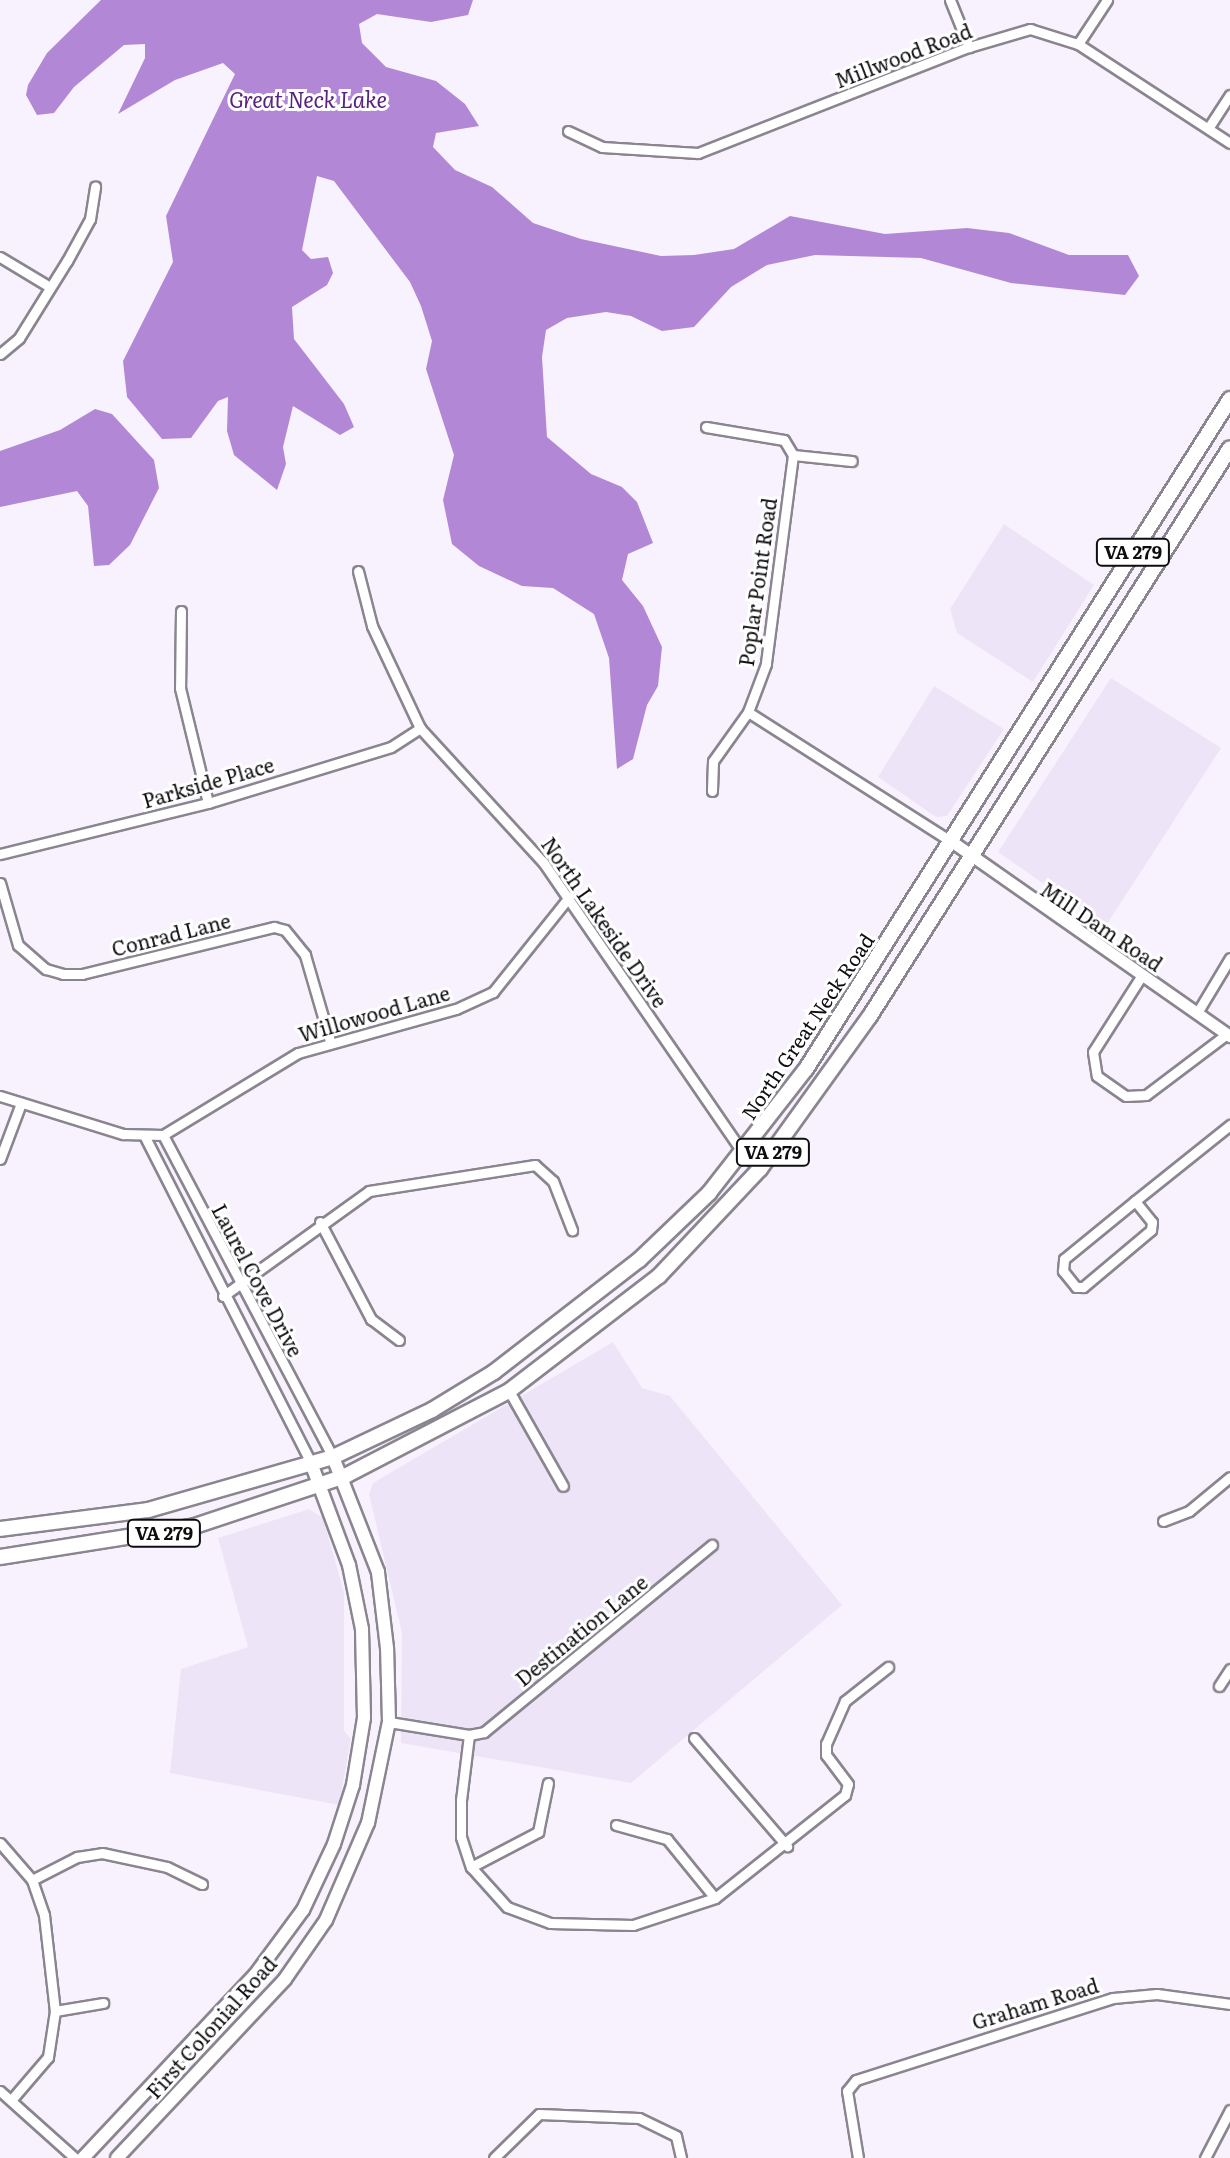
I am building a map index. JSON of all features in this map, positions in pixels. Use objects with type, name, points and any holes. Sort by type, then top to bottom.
[{"type":"main road","name":"North Great Neck Road","points":[[0,1529],[148,1510],[333,1457],[432,1410],[507,1363],[639,1260],[743,1153],[806,1069],[954,843],[1230,399]]},
{"type":"main road","name":"VA 279","points":[[0,1557],[142,1538],[345,1476],[509,1391],[659,1276],[760,1169],[870,1016],[973,858],[1230,448]]},
{"type":"main road","name":"First Colonial Road","points":[[117,2158],[285,1979],[326,1920],[368,1823],[389,1722],[388,1655],[378,1572],[345,1476],[333,1457]]},
{"type":"main road","name":"First Colonial Road","points":[[83,2158],[255,1975],[303,1910],[334,1844],[353,1785],[365,1677],[351,1576],[323,1485],[311,1463]]},
{"type":"street","points":[[950,0],[969,47]]},
{"type":"street","points":[[1078,44],[1107,0]]},
{"type":"street","name":"Millwood Road","points":[[568,131],[602,147],[698,153],[969,47],[1030,29],[1078,44],[1230,143]]},
{"type":"street","points":[[1209,127],[1230,95]]},
{"type":"street","points":[[0,354],[19,338],[90,219],[95,186]]},
{"type":"street","points":[[0,257],[50,287]]},
{"type":"street","points":[[706,427],[784,440],[793,455],[852,461]]},
{"type":"street","name":"Poplar Point Road","points":[[712,791],[713,761],[748,712],[768,650],[793,455]]},
{"type":"street","name":"North Lakeside Drive","points":[[358,571],[372,626],[420,728],[519,834],[569,897],[743,1153],[760,1169]]},
{"type":"street","points":[[181,611],[180,688],[208,803]]},
{"type":"street","points":[[748,712],[954,843]]},
{"type":"street","name":"Parkside Place","points":[[0,854],[208,803],[391,747],[420,728]]},
{"type":"street","name":"Mill Dam Road","points":[[954,843],[1228,1035]]},
{"type":"street","name":"Conrad Lane","points":[[0,883],[18,945],[46,969],[63,974],[82,974],[274,927],[285,930],[305,955],[330,1041]]},
{"type":"street","name":"Willowood Lane","points":[[163,1135],[272,1066],[330,1041],[456,1009],[485,996],[569,897]]},
{"type":"street","points":[[1197,1013],[1230,958]]},
{"type":"street","points":[[1142,975],[1093,1052],[1093,1065],[1107,1082],[1126,1096],[1146,1095],[1228,1035]]},
{"type":"street","points":[[0,1096],[145,1137],[163,1135]]},
{"type":"street","points":[[0,1159],[21,1103]]},
{"type":"street","points":[[1135,1201],[1152,1222],[1151,1230],[1083,1287],[1076,1287],[1063,1271],[1064,1259],[1135,1201],[1230,1125]]},
{"type":"street","name":"Laurel Cove Drive","points":[[163,1135],[333,1457]]},
{"type":"street","name":"Laurel Cove Drive","points":[[145,1137],[223,1296],[311,1463]]},
{"type":"street","points":[[223,1296],[241,1287],[320,1222],[369,1191],[522,1163],[546,1170],[572,1230]]},
{"type":"street","points":[[320,1222],[371,1319],[399,1340]]},
{"type":"street","points":[[509,1391],[563,1486]]},
{"type":"street","points":[[1163,1521],[1189,1511],[1230,1477]]},
{"type":"street","name":"Destination Lane","points":[[469,1735],[484,1732],[712,1545]]},
{"type":"street","points":[[389,1722],[469,1735],[461,1800],[461,1837],[471,1867],[507,1907],[550,1923],[633,1925],[715,1898],[787,1846],[845,1795],[848,1784],[826,1755],[826,1744],[845,1701],[888,1667]]},
{"type":"street","points":[[1219,1686],[1230,1669]]},
{"type":"street","points":[[694,1738],[787,1846]]},
{"type":"street","points":[[471,1867],[538,1832],[548,1783]]},
{"type":"street","points":[[461,1800],[472,1801]]},
{"type":"street","points":[[616,1825],[667,1839],[715,1898]]},
{"type":"street","points":[[0,1843],[32,1880],[44,1915],[55,2011],[48,2057],[12,2099]]},
{"type":"street","points":[[32,1880],[77,1857],[102,1853],[167,1867],[202,1884]]},
{"type":"street","name":"Graham Road","points":[[858,2158],[847,2091],[856,2080],[1113,1998],[1157,1994],[1230,2004]]},
{"type":"street","points":[[55,2011],[103,2003]]},
{"type":"street","points":[[0,2091],[75,2158]]},
{"type":"street","points":[[1205,2158],[1230,2110]]},
{"type":"street","points":[[494,2158],[539,2114],[639,2118],[676,2136],[681,2158]]},
{"type":"shaded area","points":[[1004,524],[1094,585],[1033,682],[957,633],[950,609]]},
{"type":"shaded area","points":[[1111,678],[1221,748],[1105,927],[998,852]]},
{"type":"shaded area","points":[[934,686],[1004,729],[947,816],[936,817],[878,777]]},
{"type":"shaded area","points":[[613,1342],[642,1388],[670,1396],[842,1605],[631,1783],[401,1743],[402,1633],[369,1494],[373,1483]]},
{"type":"shaded area","points":[[309,1509],[323,1518],[344,1592],[344,1731],[351,1739],[339,1805],[170,1773],[181,1669],[248,1647],[218,1538]]},
{"type":"water","name":"Great Neck Lake","points":[[101,0],[473,0],[468,15],[431,22],[377,14],[359,24],[362,43],[386,67],[436,81],[465,104],[479,126],[436,133],[433,147],[455,170],[492,187],[533,223],[581,239],[661,256],[694,255],[734,249],[790,216],[885,234],[967,228],[1009,233],[1069,255],[1128,255],[1139,276],[1125,295],[1011,283],[921,258],[815,255],[767,265],[731,287],[694,327],[662,331],[631,316],[606,312],[567,318],[546,330],[542,357],[547,437],[591,474],[622,487],[637,502],[653,543],[628,554],[622,580],[643,606],[662,647],[658,686],[647,705],[633,759],[617,769],[609,658],[594,614],[553,588],[522,586],[479,566],[452,544],[443,500],[454,455],[426,369],[432,341],[421,306],[410,282],[334,181],[317,176],[302,250],[311,259],[328,257],[333,273],[327,285],[292,307],[294,339],[344,404],[354,427],[340,435],[293,406],[283,447],[286,464],[277,490],[234,455],[227,431],[228,397],[218,401],[191,438],[162,439],[127,397],[123,361],[173,262],[166,216],[235,74],[223,63],[175,80],[118,114],[145,58],[145,44],[124,45],[74,87],[54,113],[37,115],[26,95],[28,85],[47,53]]},
{"type":"water","points":[[95,409],[112,414],[154,460],[159,488],[130,545],[109,565],[94,566],[88,506],[77,491],[0,507],[0,451],[60,430]]}]
